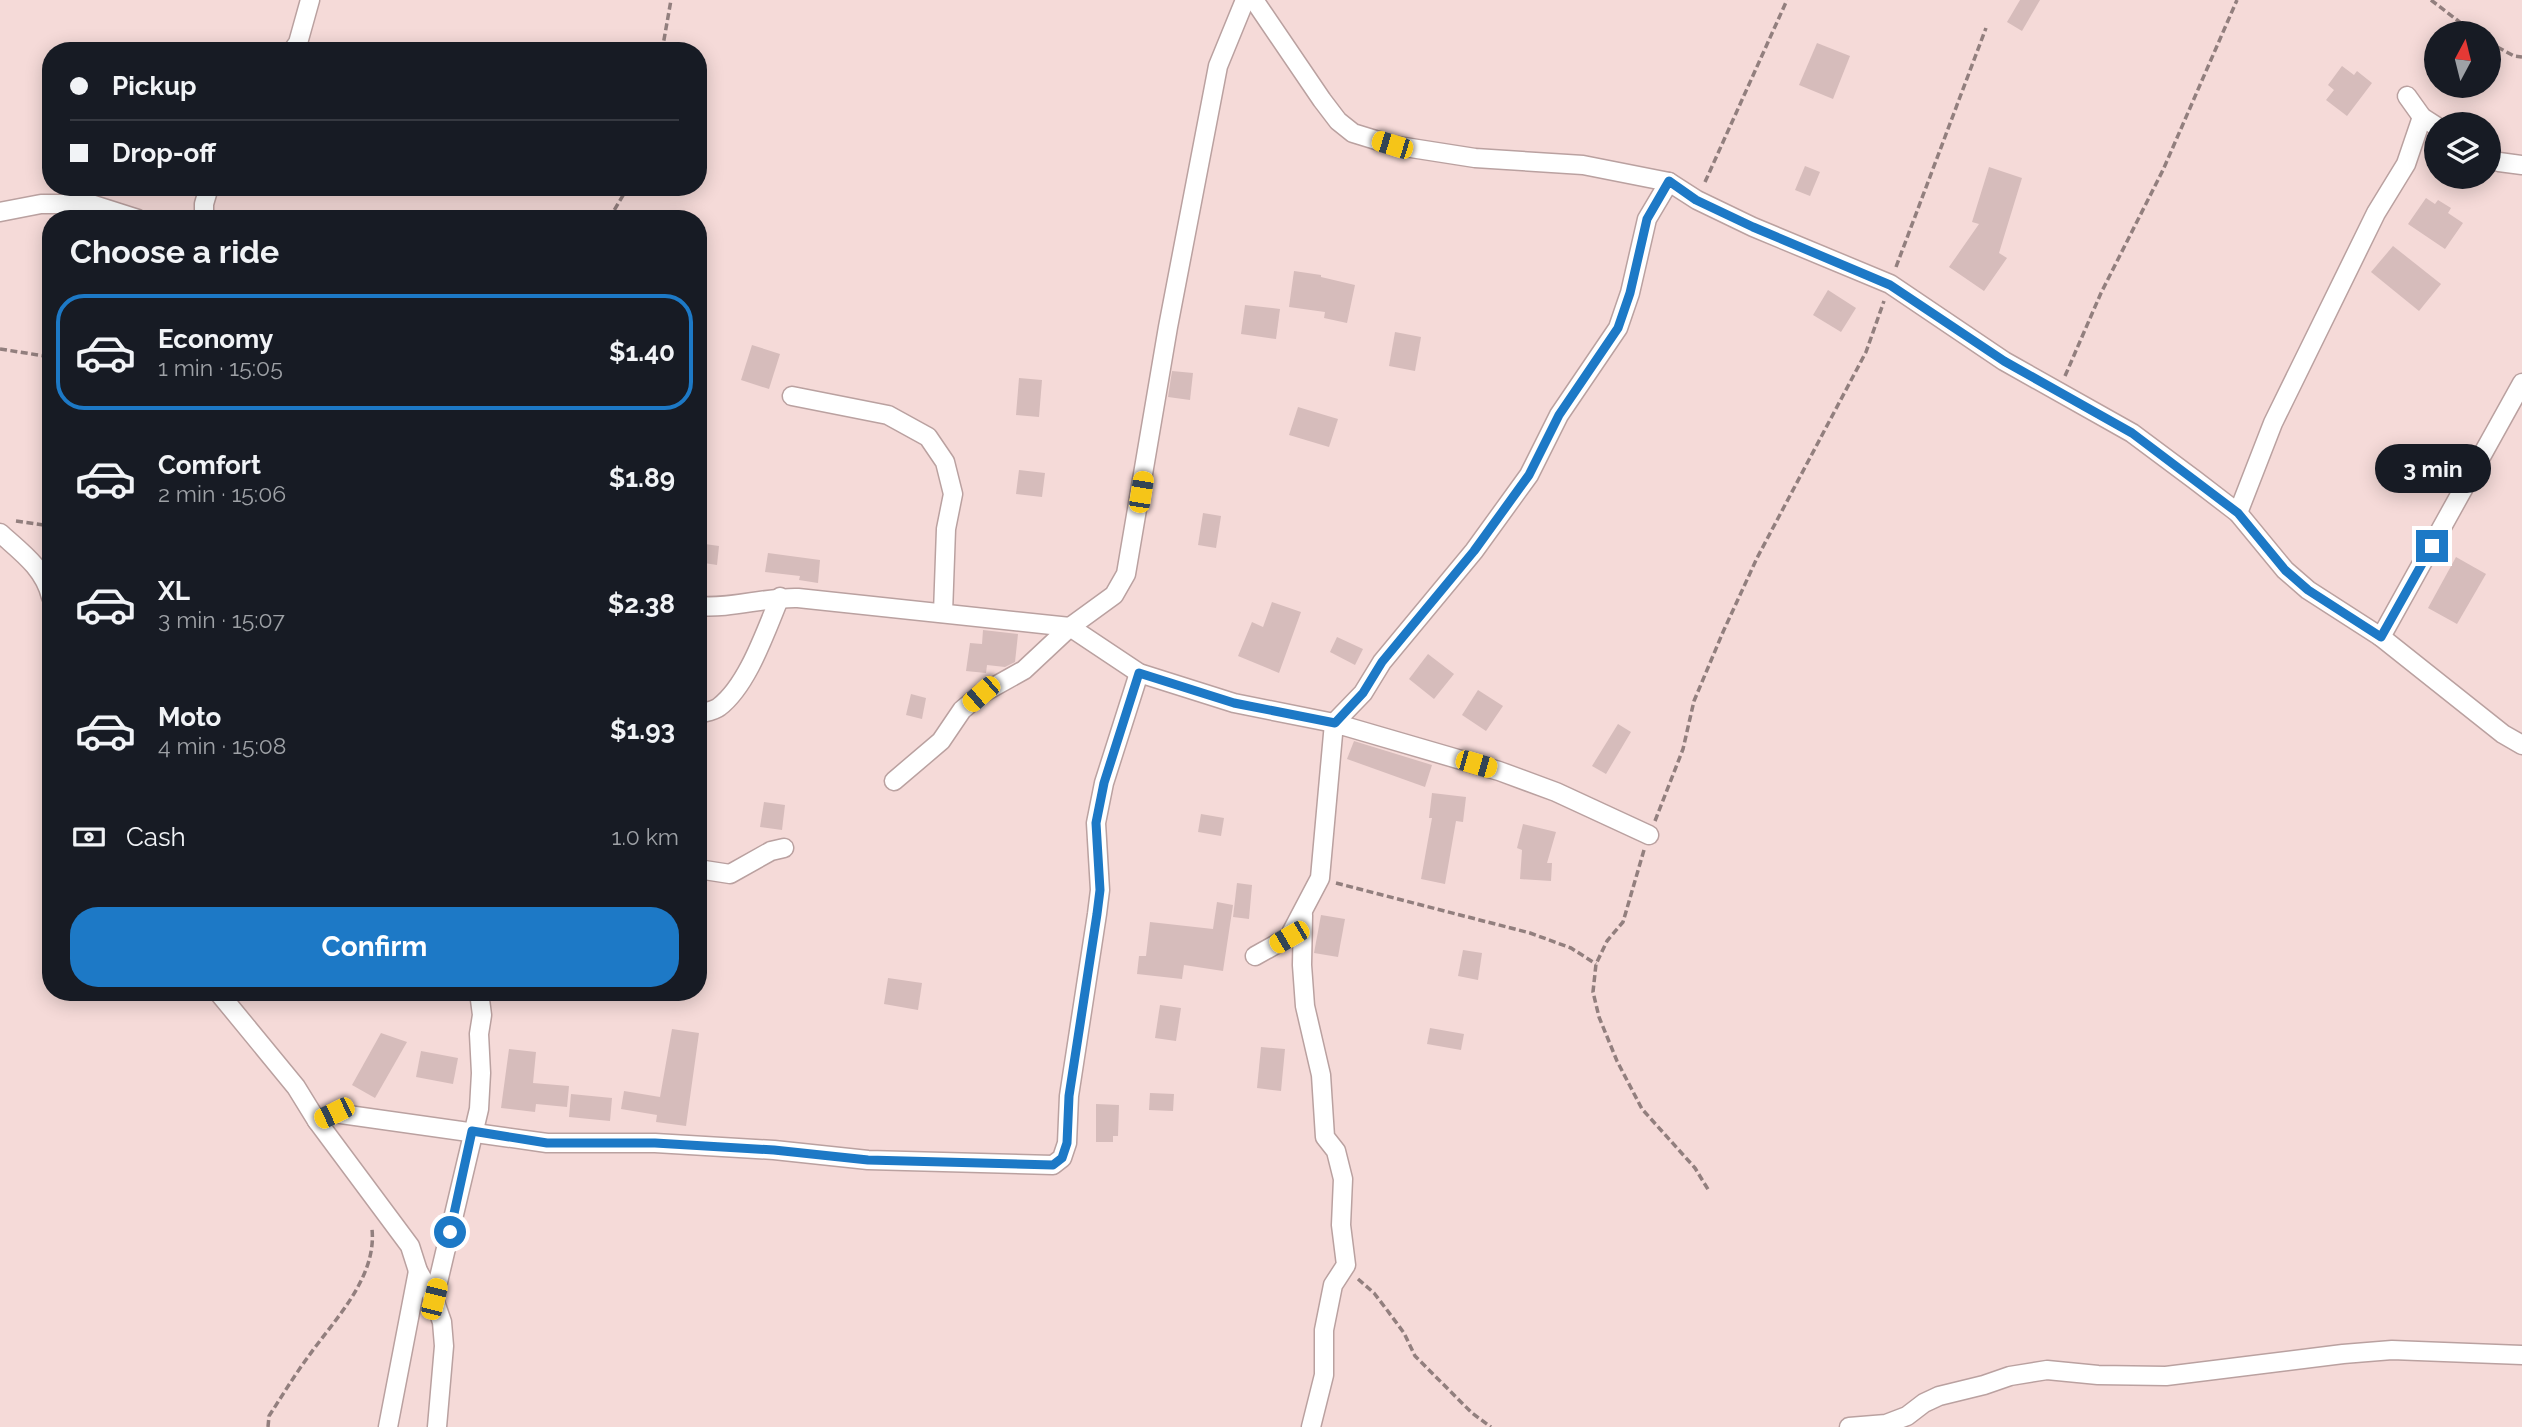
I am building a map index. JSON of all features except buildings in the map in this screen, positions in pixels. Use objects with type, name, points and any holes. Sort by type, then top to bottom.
[{"type":"street","points":[[298,42],[310,0]]},
{"type":"street","points":[[894,781],[941,741],[962,710],[981,694],[1024,670],[1070,627],[1114,595],[1126,574],[1168,327],[1218,66],[1245,0]]},
{"type":"street","points":[[1254,0],[1322,100],[1338,121],[1353,133],[1392,145],[1475,158],[1583,165],[1669,181],[1696,200],[1753,227],[1890,285],[2004,361],[2132,433],[2238,513],[2285,570],[2308,590],[2381,637],[2503,734],[2522,745]]},
{"type":"street","points":[[2407,96],[2424,116]]},
{"type":"street","points":[[2238,513],[2273,423],[2376,213],[2424,131]]},
{"type":"street","points":[[2501,162],[2522,165]]},
{"type":"street","points":[[1255,956],[1289,937],[1321,878],[1335,723],[1363,693],[1382,662],[1474,551],[1529,475],[1559,415],[1618,328],[1630,293],[1647,219],[1669,181]]},
{"type":"street","points":[[0,212],[41,204],[91,204],[110,210]]},
{"type":"street","points":[[2381,637],[2522,383]]},
{"type":"street","points":[[792,396],[888,415],[928,437],[945,462],[953,494],[946,528],[943,613]]},
{"type":"street","points":[[6,527],[42,576]]},
{"type":"street","points":[[707,606],[745,604],[780,597],[1070,627],[1139,673],[1234,703],[1335,723],[1499,771],[1556,792],[1649,835]]},
{"type":"street","points":[[707,712],[717,709],[735,690],[780,597]]},
{"type":"street","points":[[317,1121],[334,1113],[547,1143],[655,1143],[774,1150],[868,1160],[1053,1165],[1062,1158],[1067,1143],[1069,1096],[1100,890],[1096,823],[1104,783],[1139,673]]},
{"type":"street","points":[[707,870],[730,873],[771,851],[784,848]]},
{"type":"street","points":[[1303,910],[1302,965],[1305,1006],[1321,1075],[1325,1137],[1336,1151],[1343,1179],[1341,1225],[1346,1265],[1333,1285],[1324,1330],[1324,1375],[1311,1427]]},
{"type":"street","points":[[225,1001],[296,1087],[317,1121],[410,1246],[418,1271],[434,1299],[442,1322],[444,1346],[437,1427]]},
{"type":"street","points":[[434,1299],[472,1131],[480,1109],[481,1001]]},
{"type":"street","points":[[388,1427],[418,1271]]},
{"type":"street","points":[[1849,1427],[1886,1423],[1907,1416],[1939,1396],[2010,1376],[2047,1370],[2076,1374],[2166,1376],[2392,1350],[2522,1355]]},
{"type":"path","points":[[664,42],[671,0]]},
{"type":"path","points":[[1696,200],[1787,0]]},
{"type":"path","points":[[2057,391],[2101,293],[2163,170],[2237,0]]},
{"type":"path","points":[[2431,0],[2458,21]]},
{"type":"path","points":[[1709,1191],[1695,1168],[1643,1109],[1617,1061],[1599,1017],[1593,992],[1596,964],[1606,941],[1623,922],[1649,835],[1683,749],[1694,701],[1723,632],[1757,558],[1866,352],[1986,28]]},
{"type":"path","points":[[2501,48],[2522,57]]},
{"type":"path","points":[[0,349],[42,356]]},
{"type":"path","points":[[6,527],[42,526]]},
{"type":"path","points":[[1321,878],[1530,933],[1571,948],[1596,964]]},
{"type":"path","points":[[268,1427],[269,1416],[308,1356],[343,1311],[367,1266],[373,1234],[372,1223]]},
{"type":"path","points":[[1346,1265],[1387,1310],[1404,1333],[1415,1356],[1472,1413],[1491,1427]]},
{"type":"route","points":[[450,1232],[472,1131],[547,1143],[655,1143],[774,1150],[868,1160],[1053,1165],[1062,1158],[1067,1143],[1069,1096],[1100,890],[1096,823],[1104,783],[1139,673],[1234,703],[1335,723],[1363,693],[1382,662],[1474,551],[1529,475],[1559,415],[1618,328],[1630,293],[1647,219],[1669,181],[1696,200],[1753,227],[1890,285],[2004,361],[2132,433],[2238,513],[2285,570],[2308,590],[2381,637],[2432,546]]}]
